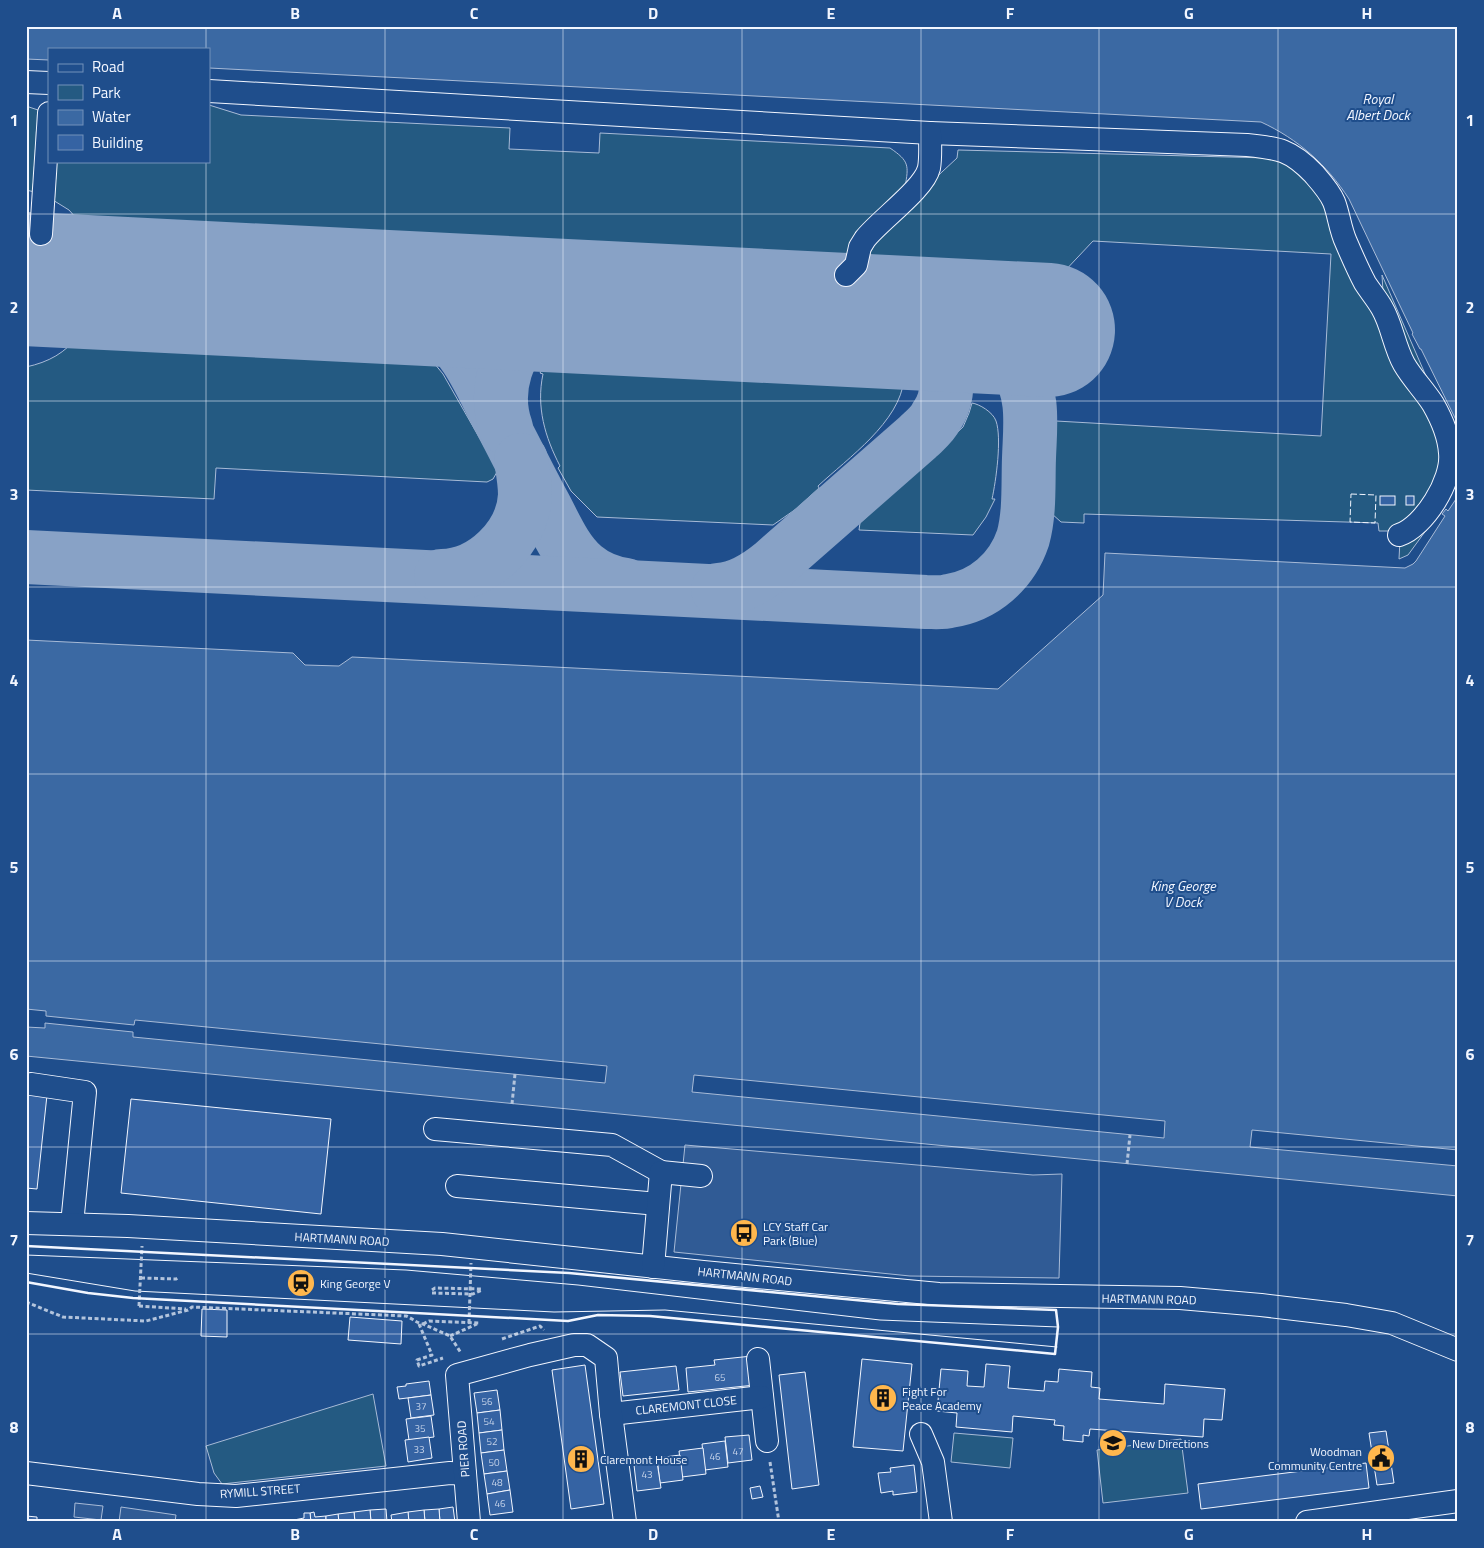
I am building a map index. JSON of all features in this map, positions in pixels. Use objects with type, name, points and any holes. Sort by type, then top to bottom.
[{"type":"street","points":[[26,82],[48,83]]},
{"type":"street","points":[[210,91],[930,133],[1247,145],[1276,148],[1291,154],[1303,163],[1326,188],[1334,202],[1348,248],[1389,322],[1398,352],[1414,380],[1433,404],[1449,443],[1450,465],[1442,490],[1419,522],[1407,533],[1399,535]]},
{"type":"street","points":[[42,234],[48,130]]},
{"type":"street","points":[[846,275],[856,265],[860,247],[872,230],[911,193],[925,176],[929,168],[930,133]]},
{"type":"street","points":[[31,1084],[84,1092],[72,1224]]},
{"type":"street","points":[[435,1129],[612,1144],[661,1172],[701,1176]]},
{"type":"street","points":[[653,1267],[661,1172]]},
{"type":"street","points":[[457,1186],[658,1204]]},
{"type":"street","name":"HARTMANN ROAD","points":[[26,1223],[442,1244],[653,1267],[939,1294],[1180,1298],[1261,1305],[1346,1315],[1392,1323],[1458,1350]]},
{"type":"street","points":[[467,1365],[530,1355],[574,1345],[587,1345],[606,1358],[625,1522]]},
{"type":"street","points":[[758,1359],[767,1441]]},
{"type":"street","name":"PIER ROAD","points":[[467,1365],[465,1474],[469,1522]]},
{"type":"street","name":"CLAREMONT CLOSE","points":[[611,1414],[762,1397]]},
{"type":"street","points":[[921,1434],[933,1462],[941,1522]]},
{"type":"street","name":"RYMILL STREET","points":[[26,1473],[198,1494],[236,1496],[450,1472],[465,1474]]},
{"type":"street","points":[[1307,1522],[1395,1516],[1458,1501]]},
{"type":"path","points":[[512,1104],[515,1074]]},
{"type":"path","points":[[1127,1164],[1130,1135]]},
{"type":"path","points":[[142,1246],[139,1306],[188,1310]]},
{"type":"path","points":[[469,1322],[471,1263]]},
{"type":"path","points":[[141,1278],[176,1279],[179,1277]]},
{"type":"path","points":[[435,1288],[470,1289],[482,1290],[472,1294],[432,1291],[435,1288]]},
{"type":"path","points":[[26,1302],[63,1317],[146,1321],[188,1310],[192,1307],[406,1316],[450,1336],[467,1365]]},
{"type":"path","points":[[421,1324],[429,1321],[480,1322],[450,1336]]},
{"type":"path","points":[[421,1324],[432,1355],[417,1360],[419,1366],[434,1361]]},
{"type":"path","points":[[496,1341],[540,1326],[544,1328],[544,1332],[540,1335]]},
{"type":"path","points":[[767,1441],[779,1522]]},
{"type":"green space","points":[[210,105],[241,115],[510,128],[509,149],[599,153],[600,133],[890,148],[901,156],[907,168],[905,187],[849,265],[85,228],[69,210],[48,197],[50,162],[210,162]]},
{"type":"green space","points":[[26,106],[44,112],[39,193],[26,190]]},
{"type":"green space","points":[[958,150],[1268,158],[1271,156],[1311,178],[1440,430],[1442,478],[1396,531],[1379,531],[1378,523],[1084,514],[1084,523],[1061,522],[1051,513],[1056,421],[1321,436],[1331,254],[1093,241],[1061,275],[863,266],[885,225],[957,158]]},
{"type":"green space","points":[[1382,275],[1436,399],[1418,378],[1383,292]]},
{"type":"green space","points":[[79,335],[410,351],[423,355],[434,363],[443,374],[495,465],[497,472],[493,479],[487,482],[216,468],[214,499],[26,490],[26,367],[56,356]]},
{"type":"green space","points":[[548,360],[904,379],[900,395],[893,410],[871,438],[818,486],[819,488],[796,509],[773,525],[597,517],[571,491],[558,468],[560,466],[546,433],[541,410],[543,374],[540,373]]},
{"type":"green space","points":[[972,403],[986,409],[996,421],[998,428],[997,471],[992,499],[995,499],[986,517],[973,535],[859,530],[860,523],[963,427]]},
{"type":"green space","points":[[1435,518],[1408,555],[1399,559],[1400,540]]},
{"type":"green space","points":[[373,1394],[386,1466],[222,1484],[214,1473],[206,1446]]},
{"type":"green space","points":[[954,1433],[1013,1438],[1010,1468],[951,1462]]},
{"type":"green space","points":[[1181,1439],[1188,1493],[1103,1503],[1097,1450]]},
{"type":"shaded area","points":[[685,1145],[1033,1175],[1062,1174],[1059,1278],[910,1276],[674,1252]]},
{"type":"shaded area","points":[[75,1503],[103,1506],[101,1520],[74,1517]]},
{"type":"shaded area","points":[[121,1507],[176,1515],[175,1522],[119,1522]]},
{"type":"water","name":"Royal Albert Dock","points":[[26,26],[1458,26],[1458,424],[1412,334],[1349,199],[1331,175],[1311,154],[1287,136],[1261,122],[210,68],[210,48],[48,48],[48,60],[26,59]]},
{"type":"water","name":"King George V Dock","points":[[1458,496],[1458,1196],[26,1056],[26,640],[293,653],[305,665],[339,666],[352,657],[998,689],[1103,595],[1105,553],[1405,568],[1416,561],[1445,516],[1442,514],[1446,509],[1448,511]]},
{"type":"pier","points":[[26,1009],[46,1011],[46,1016],[134,1025],[135,1020],[607,1066],[605,1083],[133,1037],[133,1032],[45,1023],[45,1028],[26,1027]]},
{"type":"pier","points":[[694,1075],[1165,1121],[1164,1138],[692,1092]]},
{"type":"pier","points":[[1252,1130],[1458,1150],[1458,1166],[1250,1147]]},
{"type":"building","points":[[1380,496],[1395,496],[1395,505],[1380,505]]},
{"type":"building","points":[[1406,496],[1414,496],[1414,505],[1406,505]]},
{"type":"building","points":[[26,1079],[47,1095],[37,1189],[26,1188]]},
{"type":"building","points":[[131,1099],[331,1119],[321,1214],[121,1193]]},
{"type":"building","points":[[202,1309],[227,1310],[227,1337],[201,1336]]},
{"type":"building","points":[[350,1317],[402,1321],[401,1344],[348,1340]]},
{"type":"building","points":[[752,1356],[755,1385],[688,1392],[686,1368],[715,1365],[714,1360]]},
{"type":"building","name":"Fight For Peace Academy","points":[[862,1359],[912,1364],[903,1451],[853,1447]]},
{"type":"building","points":[[986,1364],[1010,1366],[1008,1388],[1044,1391],[1045,1381],[1058,1382],[1059,1369],[1092,1372],[1091,1387],[1100,1388],[1099,1399],[1164,1404],[1165,1384],[1225,1389],[1222,1420],[1204,1419],[1203,1437],[1090,1429],[1089,1436],[1083,1435],[1083,1442],[1063,1440],[1064,1426],[1054,1425],[1055,1420],[1013,1416],[1012,1432],[956,1427],[957,1413],[937,1411],[941,1369],[968,1371],[967,1386],[984,1387]]},
{"type":"building","name":"Claremont House","points":[[585,1365],[604,1504],[571,1509],[552,1370]]},
{"type":"building","points":[[676,1366],[679,1390],[623,1396],[620,1372]]},
{"type":"building","points":[[805,1372],[819,1485],[792,1489],[779,1375]]},
{"type":"building","points":[[429,1381],[431,1395],[399,1399],[397,1387]]},
{"type":"building","points":[[497,1390],[500,1410],[477,1413],[474,1393]]},
{"type":"building","points":[[431,1395],[434,1415],[411,1418],[408,1398]]},
{"type":"building","points":[[500,1410],[502,1430],[479,1433],[477,1413]]},
{"type":"building","points":[[431,1416],[434,1437],[409,1440],[406,1419]]},
{"type":"building","points":[[502,1430],[504,1450],[481,1453],[479,1433]]},
{"type":"building","name":"Woodman Community Centre","points":[[1386,1431],[1394,1483],[1377,1485],[1369,1433]]},
{"type":"building","points":[[749,1435],[752,1460],[728,1463],[725,1437]]},
{"type":"building","points":[[429,1437],[432,1458],[408,1462],[405,1440]]},
{"type":"building","points":[[725,1441],[728,1467],[705,1470],[702,1444]]},
{"type":"building","points":[[703,1448],[706,1474],[682,1477],[679,1451]]},
{"type":"building","points":[[504,1450],[507,1471],[484,1474],[481,1453]]},
{"type":"building","points":[[680,1455],[683,1480],[660,1483],[657,1458]]},
{"type":"building","points":[[657,1462],[661,1488],[637,1491],[634,1465]]},
{"type":"building","points":[[1366,1463],[1369,1488],[1201,1509],[1198,1484]]},
{"type":"building","points":[[914,1465],[917,1492],[893,1495],[893,1491],[881,1493],[878,1473],[891,1472],[890,1468]]},
{"type":"building","points":[[507,1471],[510,1490],[487,1494],[484,1474]]},
{"type":"building","points":[[760,1486],[763,1497],[752,1499],[750,1488]]},
{"type":"building","points":[[510,1490],[513,1512],[490,1515],[487,1494]]},
{"type":"building","points":[[453,1507],[455,1522],[440,1522],[439,1509]]},
{"type":"building","points":[[386,1509],[387,1522],[371,1522],[370,1510]]},
{"type":"building","points":[[439,1509],[440,1522],[425,1522],[424,1510]]},
{"type":"building","points":[[370,1510],[371,1522],[355,1522],[354,1512]]},
{"type":"building","points":[[424,1510],[425,1522],[409,1522],[408,1512]]},
{"type":"building","points":[[314,1512],[315,1517],[326,1516],[326,1522],[311,1522],[310,1513]]},
{"type":"building","points":[[354,1512],[355,1522],[339,1522],[338,1514]]},
{"type":"building","points":[[408,1512],[409,1522],[392,1522],[391,1515]]},
{"type":"building","points":[[304,1513],[310,1513],[311,1522],[294,1522],[294,1520],[304,1518]]},
{"type":"building","points":[[338,1514],[339,1522],[326,1522],[326,1516]]},
{"type":"building","points":[[26,1516],[37,1517],[37,1522],[26,1522]]},
{"type":"taxiway","points":[[26,298],[47,288],[88,282]]},
{"type":"taxiway","points":[[364,296],[415,312],[431,321],[453,340],[470,362],[567,547],[578,561],[594,574],[609,581],[626,585]]},
{"type":"taxiway","points":[[506,428],[502,414],[502,384],[511,356],[519,343],[541,324],[591,307]]},
{"type":"taxiway","points":[[718,590],[733,588],[766,570],[918,437],[934,420],[941,409],[946,390],[945,371],[942,361],[932,345],[924,338],[896,323]]},
{"type":"taxiway","points":[[26,557],[926,602],[944,602],[962,598],[974,594],[995,580],[1012,561],[1023,538],[1028,509],[1030,411],[1029,399],[1022,377],[1009,358],[994,345],[976,335],[946,325]]},
{"type":"taxiway","points":[[441,576],[457,574],[472,569],[486,561],[509,539],[523,511],[525,495],[521,460]]},
{"type":"runway","points":[[26,279],[1048,330]]},
{"type":"tram line","points":[[26,1255],[406,1270],[578,1285],[880,1320],[1058,1327]]},
{"type":"tram line","points":[[26,1273],[135,1291],[554,1312],[665,1310],[1057,1347]]},
{"type":"fence","points":[[1351,494],[1376,495],[1375,523],[1350,522],[1351,494]]},
{"type":"wall","points":[[26,1246],[569,1273],[898,1304],[1056,1310],[1058,1327],[1055,1354],[650,1316],[598,1315],[568,1321],[133,1298],[88,1293],[26,1282]]},
{"type":"place","name":"LCY Staff Car Park (Blue)","points":[[744,1233]]},
{"type":"place","name":"King George V","points":[[301,1283]]},
{"type":"place","name":"Fight For Peace Academy","points":[[883,1398]]},
{"type":"place","name":"New Directions","points":[[1113,1443]]},
{"type":"place","name":"Woodman Community Centre","points":[[1381,1458]]},
{"type":"place","name":"Claremont House","points":[[581,1459]]}]
